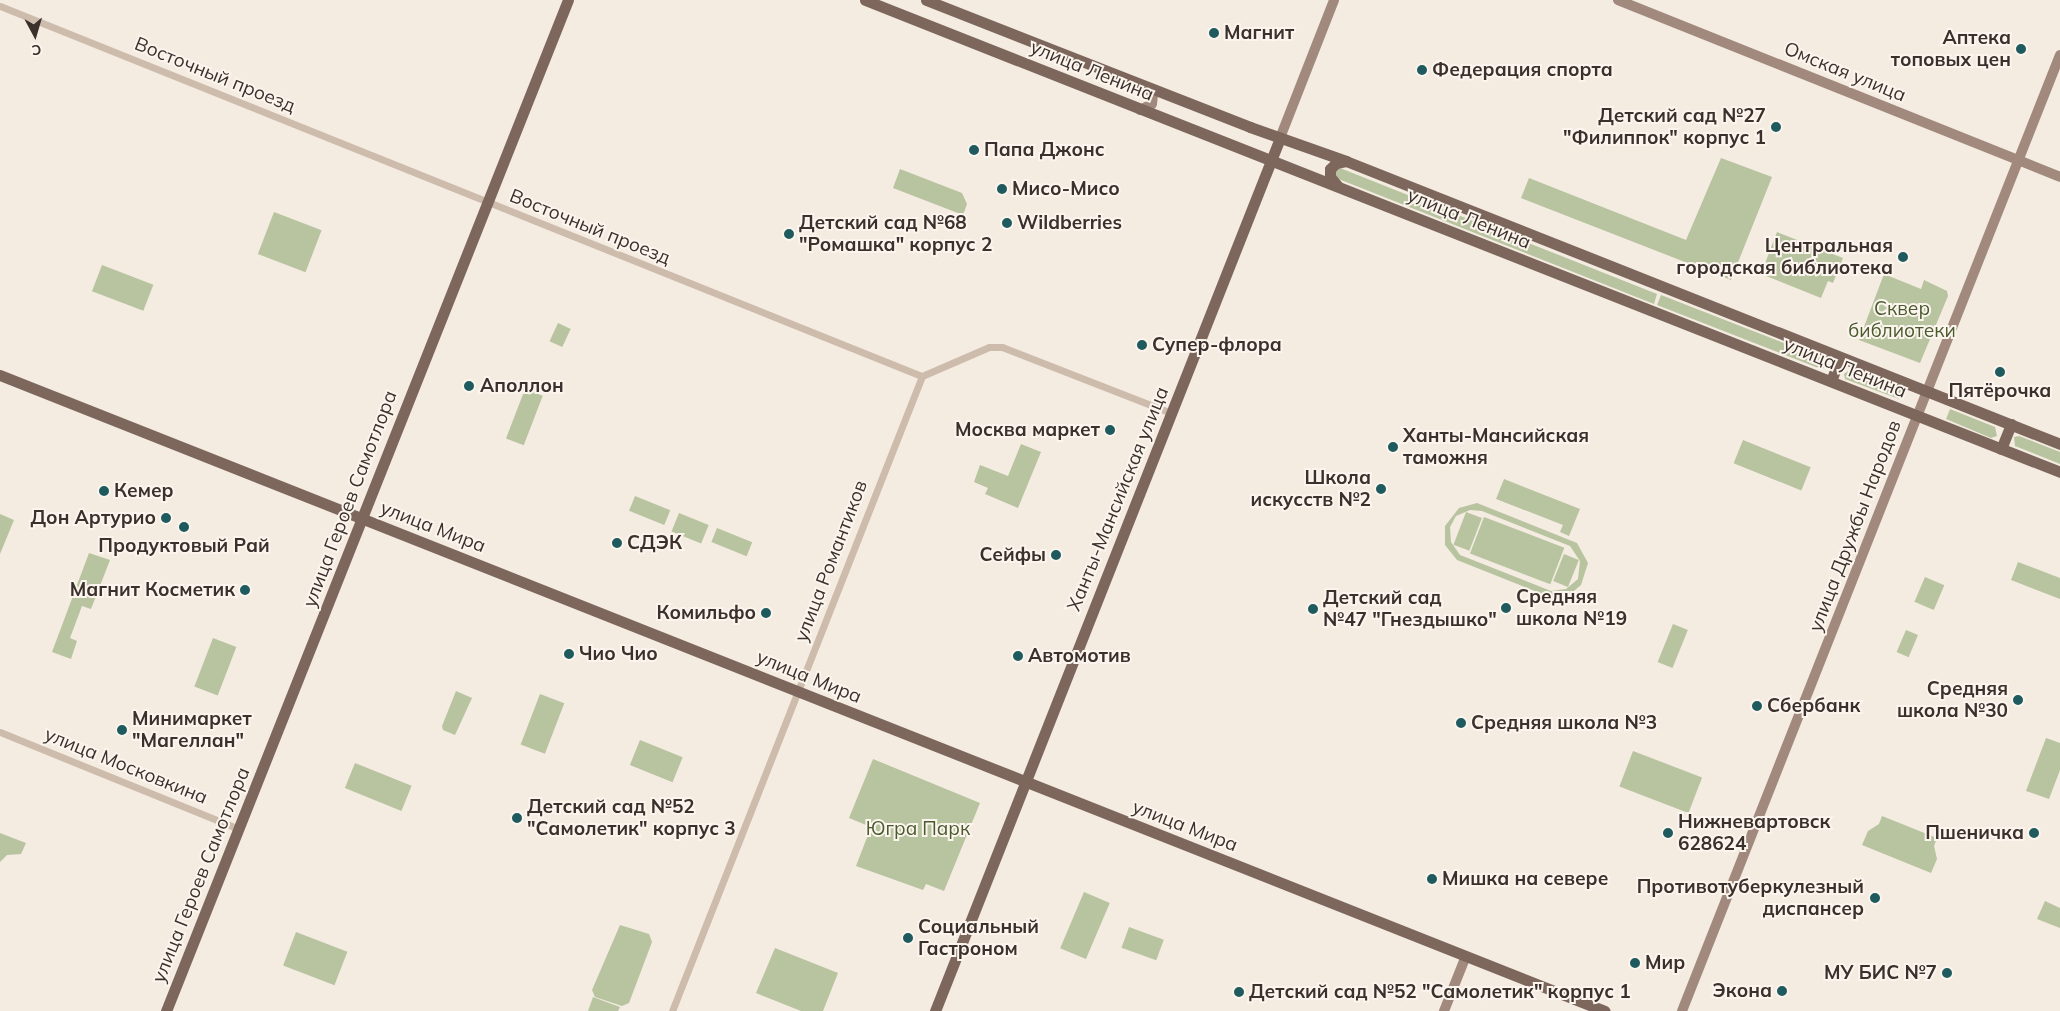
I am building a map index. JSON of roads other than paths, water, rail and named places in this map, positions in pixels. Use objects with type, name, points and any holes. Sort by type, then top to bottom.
[{"type":"main road","name":"улица Героев Самотлора","points":[[166,1011],[568,0]]},
{"type":"main road","name":"улица Ленина","points":[[865,0],[2060,472]]},
{"type":"main road","name":"улица Ленина","points":[[926,0],[1148,88],[1346,161],[2060,444]]},
{"type":"main road","name":"Ханты-Мансийская улица","points":[[935,1011],[1280,138]]},
{"type":"main road","points":[[1338,186],[1330,177],[1330,169],[1336,162],[1346,161]]},
{"type":"main road","points":[[1831,382],[1840,358]]},
{"type":"main road","name":"улица Мира","points":[[0,375],[1605,1011]]},
{"type":"main road","points":[[2001,449],[2010,424]]},
{"type":"street","name":"Ханты-Мансийская улица","points":[[1280,138],[1334,0]]},
{"type":"street","name":"Омская улица","points":[[1618,0],[2060,177]]},
{"type":"street","name":"Восточный проезд","points":[[0,6],[922,376]]},
{"type":"street","name":"улица Дружбы Народов","points":[[1682,1011],[2060,54]]},
{"type":"street","points":[[1140,110],[1152,104],[1153,95],[1148,88]]},
{"type":"street","points":[[922,376],[989,347],[1002,347],[1171,413]]},
{"type":"street","name":"улица Романтиков","points":[[672,1011],[922,376]]},
{"type":"street","name":"улица Московкина","points":[[0,732],[239,829]]},
{"type":"street","points":[[1444,1011],[1466,956]]},
{"type":"place","name":"Магнит","points":[[1214,33]]},
{"type":"place","name":"Аптека топовых цен","points":[[2021,49]]},
{"type":"place","name":"Федерация спорта","points":[[1422,70]]},
{"type":"place","name":"Детский сад №27 \"Филиппок\" корпус 1","points":[[1776,127]]},
{"type":"place","name":"Папа Джонс","points":[[974,150]]},
{"type":"place","name":"Мисо-Мисо","points":[[1002,189]]},
{"type":"place","name":"Wildberries","points":[[1007,223]]},
{"type":"place","name":"Детский сад №68 \"Ромашка\" корпус 2","points":[[789,234]]},
{"type":"place","name":"Центральная городская библиотека","points":[[1903,257]]},
{"type":"place","name":"Супер-флора","points":[[1142,345]]},
{"type":"place","name":"Пятёрочка","points":[[2000,372]]},
{"type":"place","name":"Аполлон","points":[[469,386]]},
{"type":"place","name":"Москва маркет","points":[[1110,430]]},
{"type":"place","name":"Ханты-Мансийская таможня","points":[[1393,447]]},
{"type":"place","name":"Школа искусств №2","points":[[1381,489]]},
{"type":"place","name":"Кемер","points":[[104,491]]},
{"type":"place","name":"Дон Артурио","points":[[166,518]]},
{"type":"place","name":"Продуктовый Рай","points":[[184,527]]},
{"type":"place","name":"СДЭК","points":[[617,543]]},
{"type":"place","name":"Сейфы","points":[[1056,555]]},
{"type":"place","name":"Магнит Косметик","points":[[245,590]]},
{"type":"place","name":"Средняя школа №19","points":[[1506,608]]},
{"type":"place","name":"Детский сад №47 \"Гнездышко\"","points":[[1313,609]]},
{"type":"place","name":"Комильфо","points":[[766,613]]},
{"type":"place","name":"Чио Чио","points":[[569,654]]},
{"type":"place","name":"Автомотив","points":[[1018,656]]},
{"type":"place","name":"Средняя школа №30","points":[[2018,700]]},
{"type":"place","name":"Сбербанк","points":[[1757,706]]},
{"type":"place","name":"Средняя школа №3","points":[[1461,723]]},
{"type":"place","name":"Минимаркет \"Магеллан\"","points":[[122,730]]},
{"type":"place","name":"Детский сад №52 \"Самолетик\" корпус 3","points":[[517,818]]},
{"type":"place","name":"Нижневартовск 628624","points":[[1668,833]]},
{"type":"place","name":"Пшеничка","points":[[2034,833]]},
{"type":"place","name":"Мишка на севере","points":[[1432,879]]},
{"type":"place","name":"Противотуберкулезный диспансер","points":[[1875,898]]},
{"type":"place","name":"Социальный Гастроном","points":[[908,938]]},
{"type":"place","name":"Мир","points":[[1635,963]]},
{"type":"place","name":"МУ БИС №7","points":[[1947,973]]},
{"type":"place","name":"Экона","points":[[1782,991]]},
{"type":"place","name":"Детский сад №52 \"Самолетик\" корпус 1","points":[[1239,992]]},
{"type":"park label","name":"Сквер библиотеки","points":[[1902,320]]},
{"type":"park label","name":"Югра Парк","points":[[918,829]]}]
